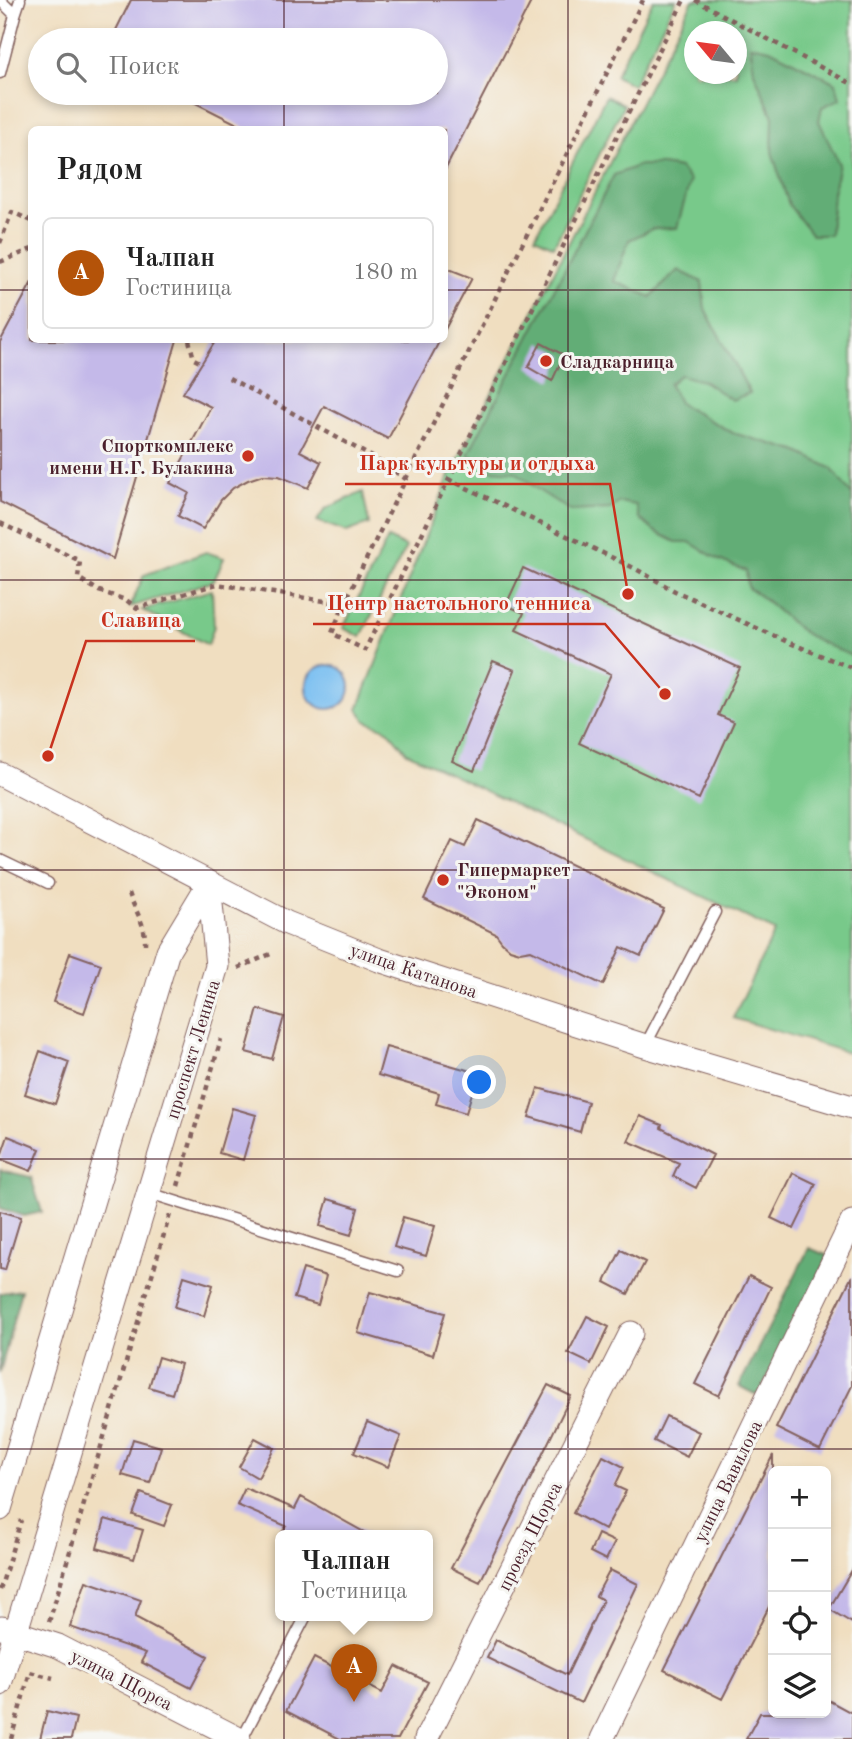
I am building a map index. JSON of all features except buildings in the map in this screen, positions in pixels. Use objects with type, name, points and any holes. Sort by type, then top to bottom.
[{"type":"street","name":"улица Катанова","points":[[0,774],[287,923],[379,960],[645,1046],[852,1108]]},
{"type":"street","name":"проспект Ленина","points":[[0,1685],[7,1630],[149,1193],[216,967],[209,883]]},
{"type":"street","points":[[0,1509],[168,951],[209,883]]},
{"type":"street","name":"улица Вавилова","points":[[602,1739],[841,1256],[852,1222]]},
{"type":"street","name":"проезд Щорса","points":[[426,1739],[631,1333]]},
{"type":"street","name":"улица Щорса","points":[[7,1630],[58,1646],[241,1739]]},
{"type":"lane","points":[[0,0],[15,15]]},
{"type":"lane","points":[[0,73],[20,0]]},
{"type":"lane","points":[[0,860],[48,883]]},
{"type":"lane","points":[[645,1046],[715,912]]},
{"type":"lane","points":[[149,1193],[398,1271]]},
{"type":"lane","points":[[241,1739],[303,1621]]},
{"type":"path","points":[[643,0],[344,604],[332,633],[365,650],[684,0]]},
{"type":"path","points":[[695,0],[852,84]]},
{"type":"path","points":[[0,243],[12,212],[28,219]]},
{"type":"path","points":[[0,262],[28,252]]},
{"type":"path","points":[[190,343],[194,359],[200,362]]},
{"type":"path","points":[[229,378],[374,458],[406,480]]},
{"type":"path","points":[[448,479],[634,568],[675,591],[852,668]]},
{"type":"path","points":[[0,523],[80,561],[78,578],[99,591],[126,600],[137,608],[217,584],[344,604]]},
{"type":"path","points":[[129,893],[146,928],[145,943]]},
{"type":"path","points":[[235,970],[273,953]]},
{"type":"path","points":[[57,1628],[49,1622],[217,1057],[222,1032]]},
{"type":"path","points":[[11,1739],[30,1672],[53,1678]]},
{"type":"green space","points":[[653,0],[676,0],[633,85],[615,76]]},
{"type":"green space","points":[[693,0],[852,0],[852,1054],[733,1018],[775,931],[407,753],[388,730],[366,721],[358,709],[448,479]]},
{"type":"green space","points":[[750,45],[770,49],[836,83],[840,99],[822,107],[819,121],[839,164],[833,193],[830,235],[812,235],[789,205],[772,152],[773,117],[754,72]]},
{"type":"green space","points":[[606,96],[624,105],[554,246],[535,237]]},
{"type":"green space","points":[[640,165],[680,168],[690,181],[677,228],[652,229],[629,240],[614,281],[651,297],[678,270],[702,282],[705,309],[750,393],[732,400],[703,381],[680,375],[669,384],[680,404],[733,433],[796,451],[831,468],[852,495],[852,656],[806,634],[748,588],[746,571],[719,560],[689,542],[676,542],[654,531],[639,518],[636,505],[620,502],[610,509],[571,511],[516,472],[490,470],[468,454],[614,175]]},
{"type":"green space","points":[[363,492],[369,524],[347,532],[317,521],[325,509]]},
{"type":"green space","points":[[388,538],[406,547],[361,637],[343,628]]},
{"type":"green space","points":[[206,552],[224,558],[214,581],[130,607],[144,575]]},
{"type":"green space","points":[[212,590],[214,626],[208,645],[142,610]]},
{"type":"green space","points":[[0,1170],[31,1177],[42,1212],[24,1216],[0,1208]]},
{"type":"green space","points":[[809,1248],[829,1256],[758,1396],[739,1386]]},
{"type":"green space","points":[[21,1290],[0,1373],[0,1293]]},
{"type":"water","points":[[328,665],[343,672],[350,687],[343,702],[328,709],[313,702],[306,687],[313,672]]},
{"type":"place","name":"Сладкарница","points":[[546,361]]},
{"type":"place","name":"Спорткомплекс имени Н.Г. Булакина","points":[[248,456]]},
{"type":"place","name":"Парк культуры и отдыха","points":[[628,594]]},
{"type":"place","name":"Центр настольного тенниса","points":[[665,694]]},
{"type":"place","name":"Славица","points":[[48,756]]},
{"type":"place","name":"Гипермаркет \"Эконом\"","points":[[443,880]]},
{"type":"place","name":"Чалпан","points":[[354,1702]]}]
